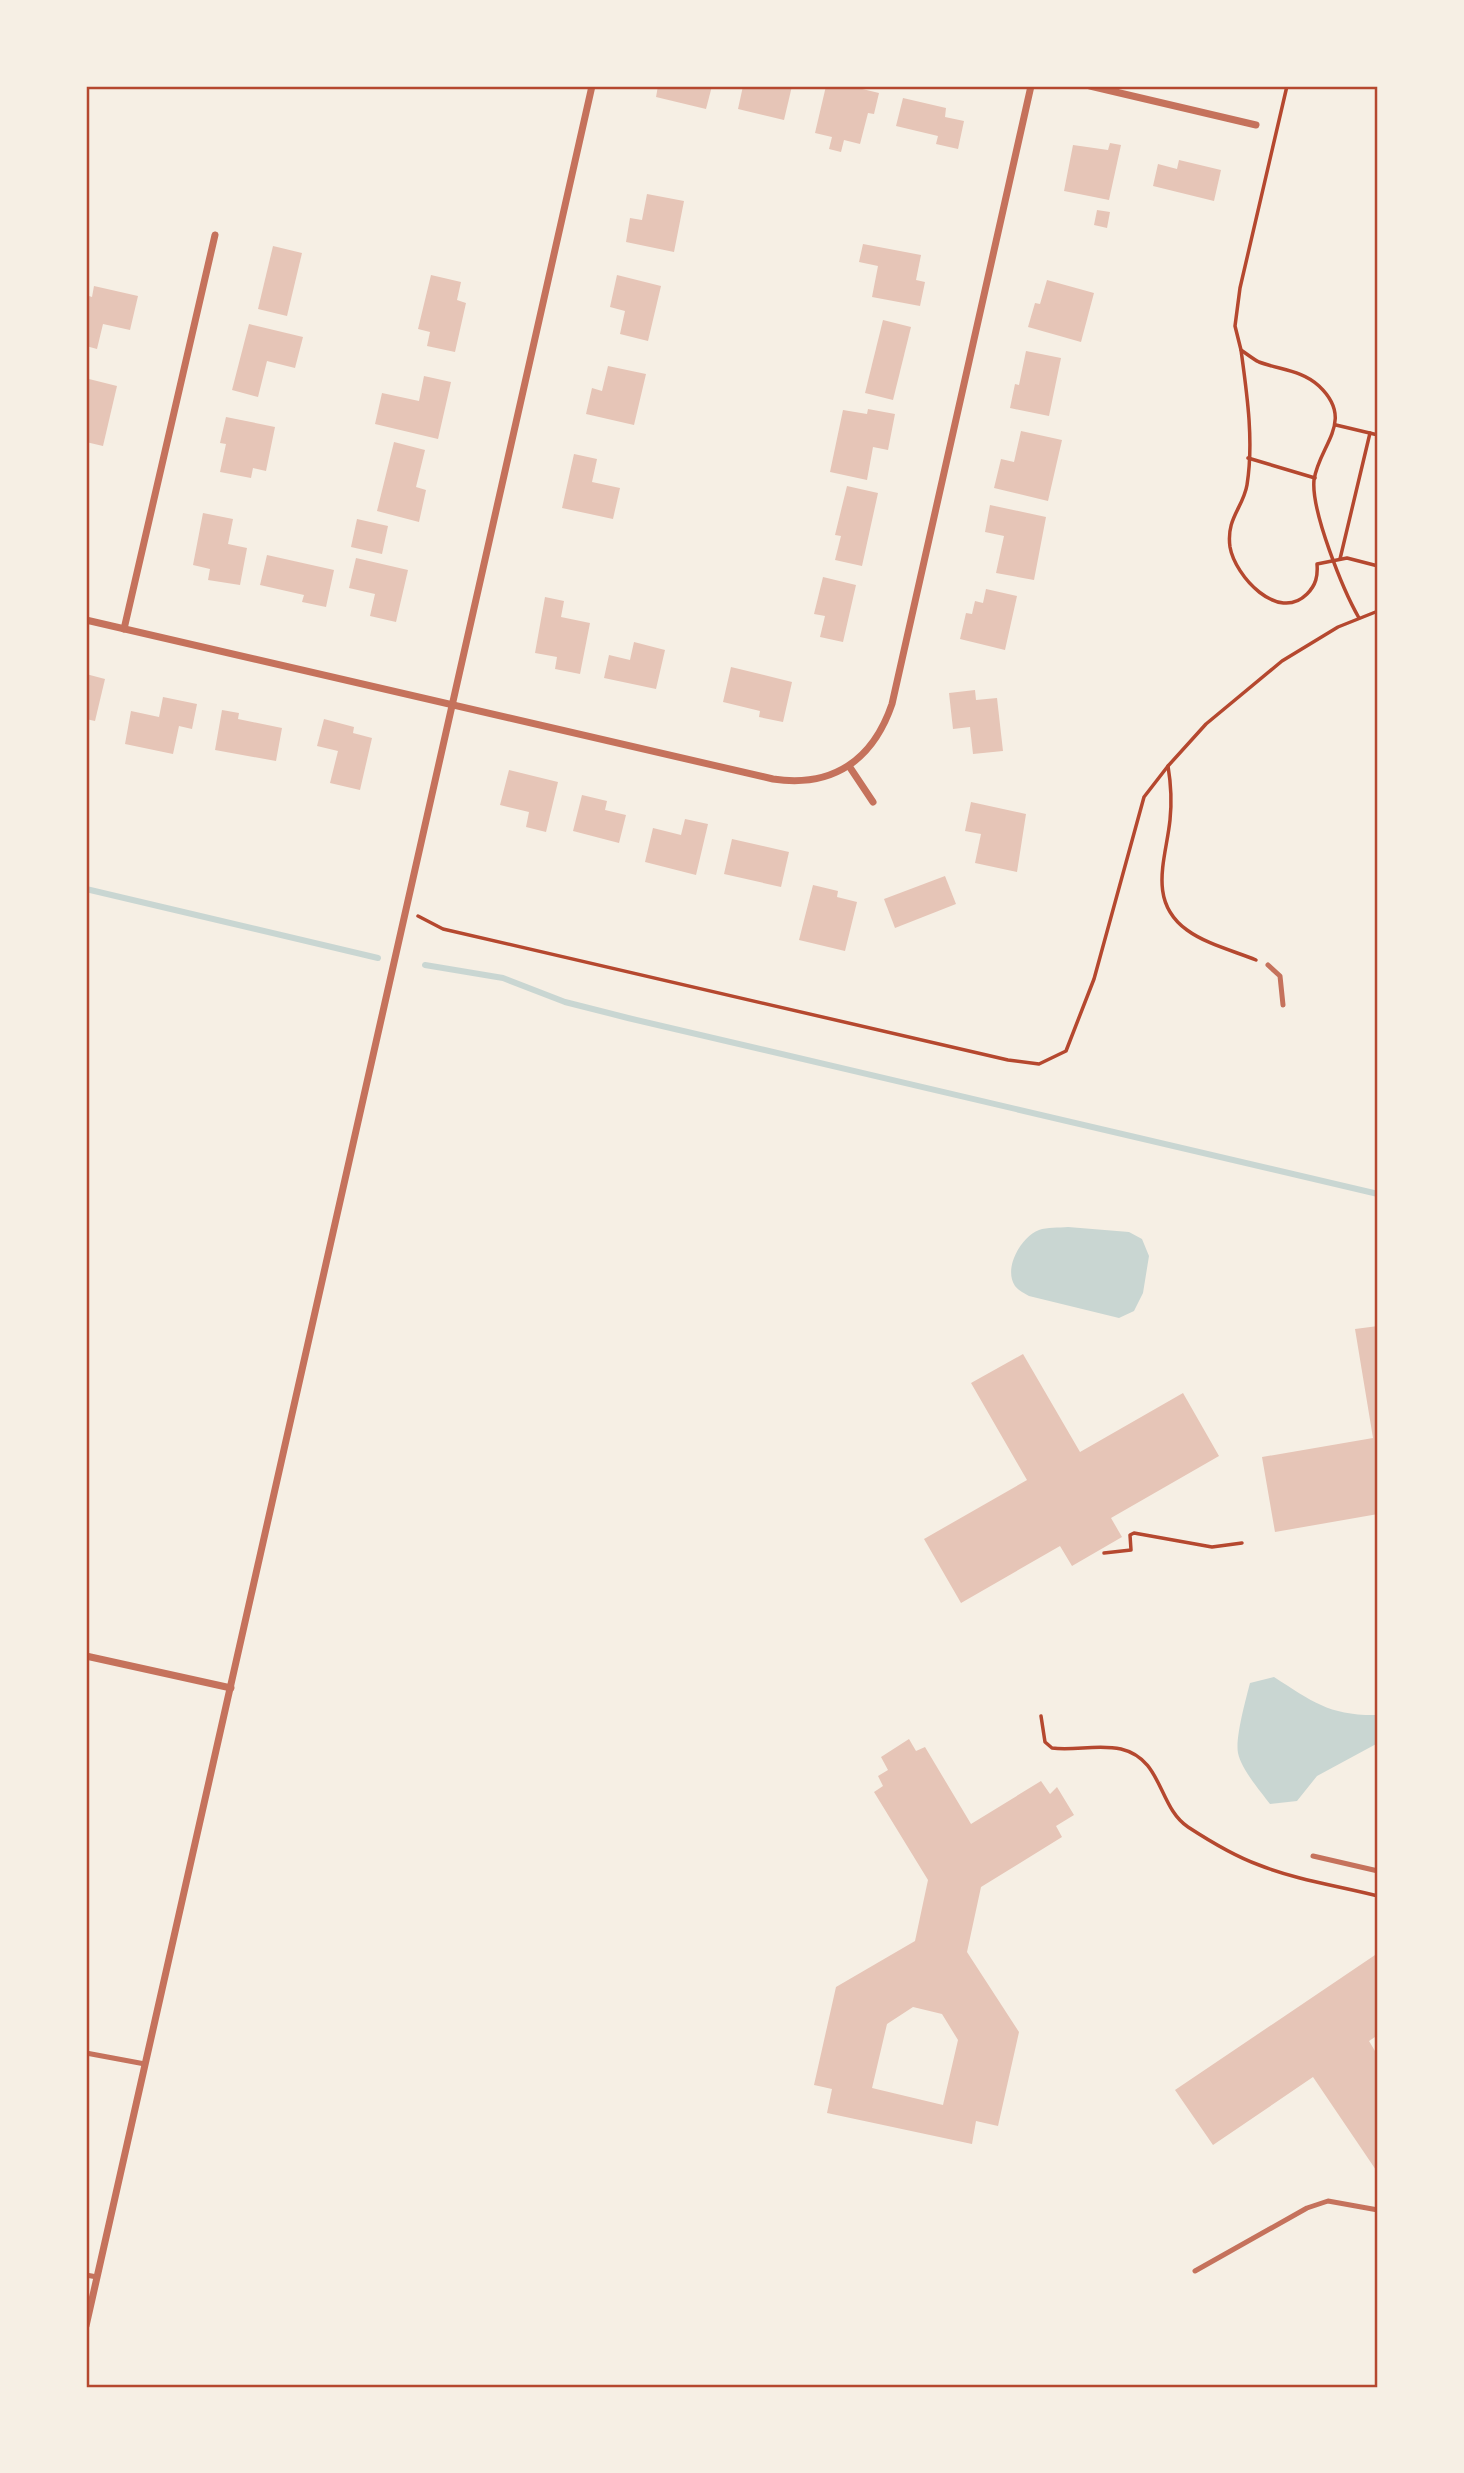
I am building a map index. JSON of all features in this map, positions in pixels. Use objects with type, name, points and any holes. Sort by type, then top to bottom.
[{"type":"street","points":[[86,2326],[592,86]]},
{"type":"street","points":[[86,620],[782,780],[817,779],[849,765],[870,748],[885,726],[892,704],[1031,86]]},
{"type":"street","points":[[1090,86],[1256,125]]},
{"type":"street","points":[[124,629],[215,235]]},
{"type":"street","points":[[849,765],[873,802]]},
{"type":"street","points":[[86,1656],[231,1688]]},
{"type":"lane","points":[[1268,965],[1280,976],[1283,1005]]},
{"type":"lane","points":[[1313,1856],[1378,1871]]},
{"type":"lane","points":[[86,2053],[145,2064]]},
{"type":"lane","points":[[1195,2271],[1307,2208],[1328,2201],[1378,2210]]},
{"type":"lane","points":[[86,2275],[97,2277]]},
{"type":"path","points":[[1287,86],[1240,288],[1235,326],[1246,387],[1248,458],[1246,490],[1234,513],[1230,548],[1238,568],[1249,582],[1264,596],[1276,602],[1293,603],[1304,597],[1318,575],[1317,564],[1347,558],[1378,566]]},
{"type":"path","points":[[1241,350],[1258,361],[1308,377],[1321,388],[1331,405],[1336,425],[1331,441],[1318,461],[1315,478],[1316,503],[1333,559],[1359,619]]},
{"type":"path","points":[[1336,425],[1378,435]]},
{"type":"path","points":[[1340,559],[1370,433]]},
{"type":"path","points":[[1248,458],[1315,478]]},
{"type":"path","points":[[407,911],[443,929],[901,1036],[1008,1060],[1039,1064],[1066,1051],[1094,979],[1144,797],[1206,724],[1282,662],[1338,627],[1378,611]]},
{"type":"path","points":[[1168,766],[1172,791],[1161,890],[1170,912],[1186,930],[1268,965]]},
{"type":"path","points":[[1104,1553],[1130,1550],[1130,1535],[1133,1533],[1212,1547],[1241,1543]]},
{"type":"path","points":[[1041,1716],[1045,1742],[1052,1748],[1111,1748],[1135,1754],[1146,1762],[1184,1825],[1217,1845],[1259,1865],[1378,1896]]},
{"type":"shaded area","points":[[1068,1227],[1129,1232],[1142,1239],[1149,1256],[1143,1293],[1134,1311],[1119,1318],[1029,1296],[1015,1286],[1011,1271],[1013,1262],[1026,1239],[1042,1229]]},
{"type":"shaded area","points":[[1274,1677],[1323,1706],[1347,1713],[1378,1715],[1378,1743],[1317,1776],[1297,1801],[1270,1804],[1243,1766],[1237,1746],[1250,1683]]},
{"type":"building","points":[[658,86],[712,86],[706,109],[656,97]]},
{"type":"building","points":[[743,86],[792,86],[784,120],[738,109]]},
{"type":"building","points":[[826,86],[850,86],[879,93],[874,114],[868,113],[860,144],[844,140],[841,152],[829,149],[832,137],[815,133]]},
{"type":"building","points":[[903,98],[946,108],[945,117],[964,121],[958,149],[936,144],[938,136],[896,126]]},
{"type":"building","points":[[1110,143],[1121,145],[1109,200],[1064,191],[1073,145],[1108,150]]},
{"type":"building","points":[[1179,160],[1221,170],[1214,201],[1153,186],[1158,164],[1177,169]]},
{"type":"building","points":[[647,194],[684,201],[674,252],[626,242],[630,218],[642,220]]},
{"type":"building","points":[[1097,210],[1110,212],[1107,228],[1094,225]]},
{"type":"building","points":[[863,244],[921,255],[916,280],[925,282],[920,306],[872,297],[878,266],[859,262]]},
{"type":"building","points":[[273,246],[302,253],[287,316],[258,309]]},
{"type":"building","points":[[431,275],[461,282],[457,300],[466,303],[455,352],[427,346],[430,332],[418,329]]},
{"type":"building","points":[[617,275],[661,286],[648,341],[620,334],[625,311],[610,307]]},
{"type":"building","points":[[1047,280],[1094,293],[1081,342],[1028,327],[1035,303],[1040,304]]},
{"type":"building","points":[[94,286],[138,296],[130,330],[103,324],[97,349],[86,346],[86,295],[92,297]]},
{"type":"building","points":[[883,320],[911,327],[893,400],[865,393]]},
{"type":"building","points":[[249,324],[303,337],[295,368],[267,361],[258,397],[232,390]]},
{"type":"building","points":[[1026,351],[1061,358],[1049,416],[1010,408],[1015,384],[1019,385]]},
{"type":"building","points":[[608,366],[646,374],[634,425],[586,414],[592,388],[602,391]]},
{"type":"building","points":[[424,376],[451,382],[438,439],[375,424],[382,393],[419,401]]},
{"type":"building","points":[[89,379],[117,386],[103,446],[86,442],[86,393]]},
{"type":"building","points":[[868,409],[895,414],[888,450],[873,447],[867,480],[830,472],[843,410],[867,414]]},
{"type":"building","points":[[226,417],[275,427],[266,471],[253,468],[251,478],[220,472],[226,444],[220,443]]},
{"type":"building","points":[[1021,431],[1062,440],[1048,501],[994,488],[1001,459],[1014,462]]},
{"type":"building","points":[[394,442],[425,450],[416,487],[426,490],[419,522],[377,511]]},
{"type":"building","points":[[574,454],[597,459],[592,482],[620,488],[613,519],[562,508]]},
{"type":"building","points":[[847,486],[878,493],[862,566],[835,560],[841,536],[835,535]]},
{"type":"building","points":[[990,505],[1046,517],[1034,580],[996,573],[1004,536],[985,532]]},
{"type":"building","points":[[203,513],[233,519],[228,544],[247,548],[240,585],[208,580],[210,569],[193,565]]},
{"type":"building","points":[[357,519],[388,526],[382,554],[351,547]]},
{"type":"building","points":[[267,555],[334,570],[326,607],[302,602],[304,595],[260,585]]},
{"type":"building","points":[[356,558],[408,570],[396,622],[370,616],[375,594],[349,588]]},
{"type":"building","points":[[823,577],[856,585],[843,642],[820,637],[825,616],[814,614]]},
{"type":"building","points":[[986,589],[1017,596],[1005,650],[960,639],[966,613],[972,614],[975,601],[983,603]]},
{"type":"building","points":[[545,597],[564,601],[561,617],[590,623],[580,674],[555,669],[557,657],[535,653]]},
{"type":"building","points":[[634,642],[665,650],[656,689],[604,678],[609,655],[630,660]]},
{"type":"building","points":[[731,667],[792,682],[783,722],[759,717],[760,711],[723,702]]},
{"type":"building","points":[[86,674],[105,679],[95,721],[86,719]]},
{"type":"building","points":[[975,690],[976,700],[997,698],[1003,751],[973,754],[970,727],[953,729],[949,693]]},
{"type":"building","points":[[163,697],[197,704],[192,729],[179,726],[173,754],[125,744],[131,711],[159,717]]},
{"type":"building","points":[[222,710],[239,713],[238,719],[282,728],[276,761],[215,750]]},
{"type":"building","points":[[324,719],[354,727],[353,733],[372,738],[360,790],[330,783],[338,751],[317,746]]},
{"type":"building","points":[[509,770],[558,782],[546,832],[526,827],[529,812],[500,805]]},
{"type":"building","points":[[582,795],[607,801],[605,810],[626,815],[619,843],[573,831]]},
{"type":"building","points":[[971,802],[1026,814],[1017,872],[975,863],[981,834],[965,831]]},
{"type":"building","points":[[685,819],[708,824],[696,875],[645,862],[653,828],[681,835]]},
{"type":"building","points":[[732,839],[789,852],[781,887],[724,874]]},
{"type":"building","points":[[945,876],[956,904],[895,928],[884,899]]},
{"type":"building","points":[[813,885],[838,891],[837,897],[857,902],[845,951],[799,940]]},
{"type":"building","points":[[1378,1326],[1378,1514],[1275,1532],[1262,1457],[1373,1438],[1355,1329]]},
{"type":"building","points":[[1023,1354],[1080,1452],[1183,1393],[1219,1456],[1111,1518],[1122,1537],[1072,1566],[1060,1546],[961,1603],[924,1539],[1027,1480],[971,1383]]},
{"type":"building","points":[[909,1739],[916,1751],[925,1747],[971,1824],[1041,1781],[1050,1794],[1057,1787],[1074,1815],[1056,1826],[1062,1837],[981,1887],[967,1952],[1019,2032],[998,2126],[976,2121],[972,2144],[827,2113],[832,2089],[814,2085],[836,1987],[915,1941],[928,1880],[874,1792],[883,1786],[878,1776],[888,1770],[881,1757]],"holes":[[[913,2007],[942,2014],[958,2040],[943,2105],[872,2088],[887,2024]]]},
{"type":"building","points":[[1378,1953],[1378,2035],[1369,2041],[1378,2056],[1378,2173],[1313,2077],[1213,2145],[1175,2090]]},
{"type":"waterway","points":[[86,889],[378,958]]},
{"type":"waterway","points":[[425,965],[503,978],[565,1002],[628,1018],[1378,1194]]}]
